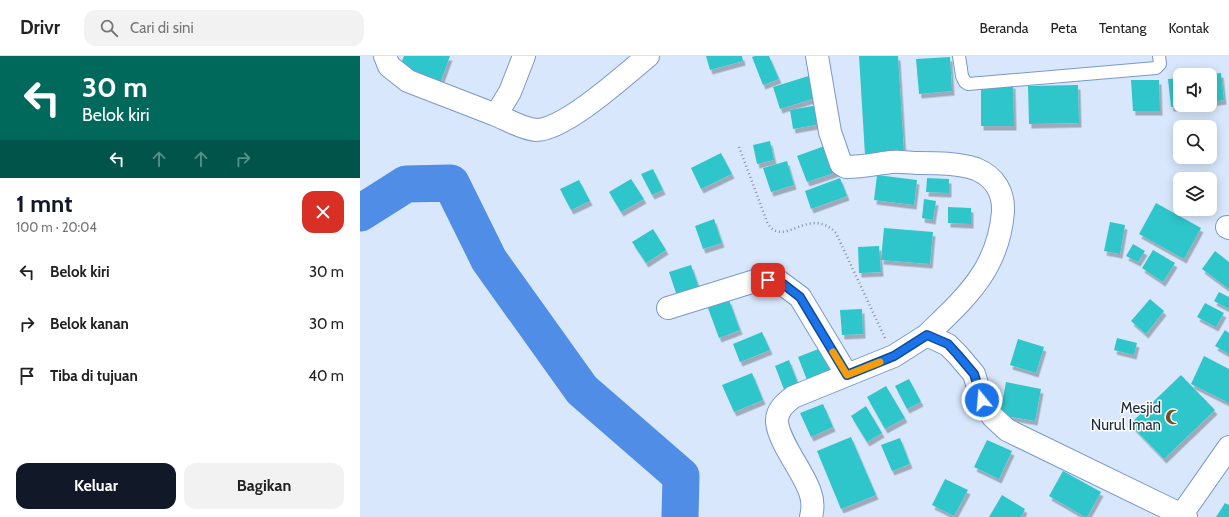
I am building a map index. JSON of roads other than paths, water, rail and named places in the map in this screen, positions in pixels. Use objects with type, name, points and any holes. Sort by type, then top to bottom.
[{"type":"street","points":[[385,56],[388,66],[408,81],[536,130],[548,127],[576,114],[648,56]]},
{"type":"street","points":[[496,115],[504,103],[524,56]]},
{"type":"street","points":[[811,517],[813,506],[810,492],[782,438],[777,422],[778,413],[784,404],[793,397],[894,356],[927,335],[964,298],[982,276],[993,256],[999,237],[1003,200],[1001,192],[994,182],[987,175],[976,169],[949,164],[894,162],[846,167],[841,164],[830,132],[817,56]]},
{"type":"street","points":[[668,308],[758,280],[778,280],[800,297],[847,375]]},
{"type":"street","points":[[927,335],[948,344],[958,355],[974,374],[982,400],[993,417],[1007,430],[1182,516],[1229,447]]},
{"type":"lane","points":[[959,56],[962,76],[968,84],[1156,68],[1160,64],[1159,56]]},
{"type":"waterway","points":[[360,213],[406,184],[451,183],[489,260],[582,390],[681,476],[680,517]]},
{"type":"place","name":"Mesjid Nurul Iman","points":[[1173,417]]}]
